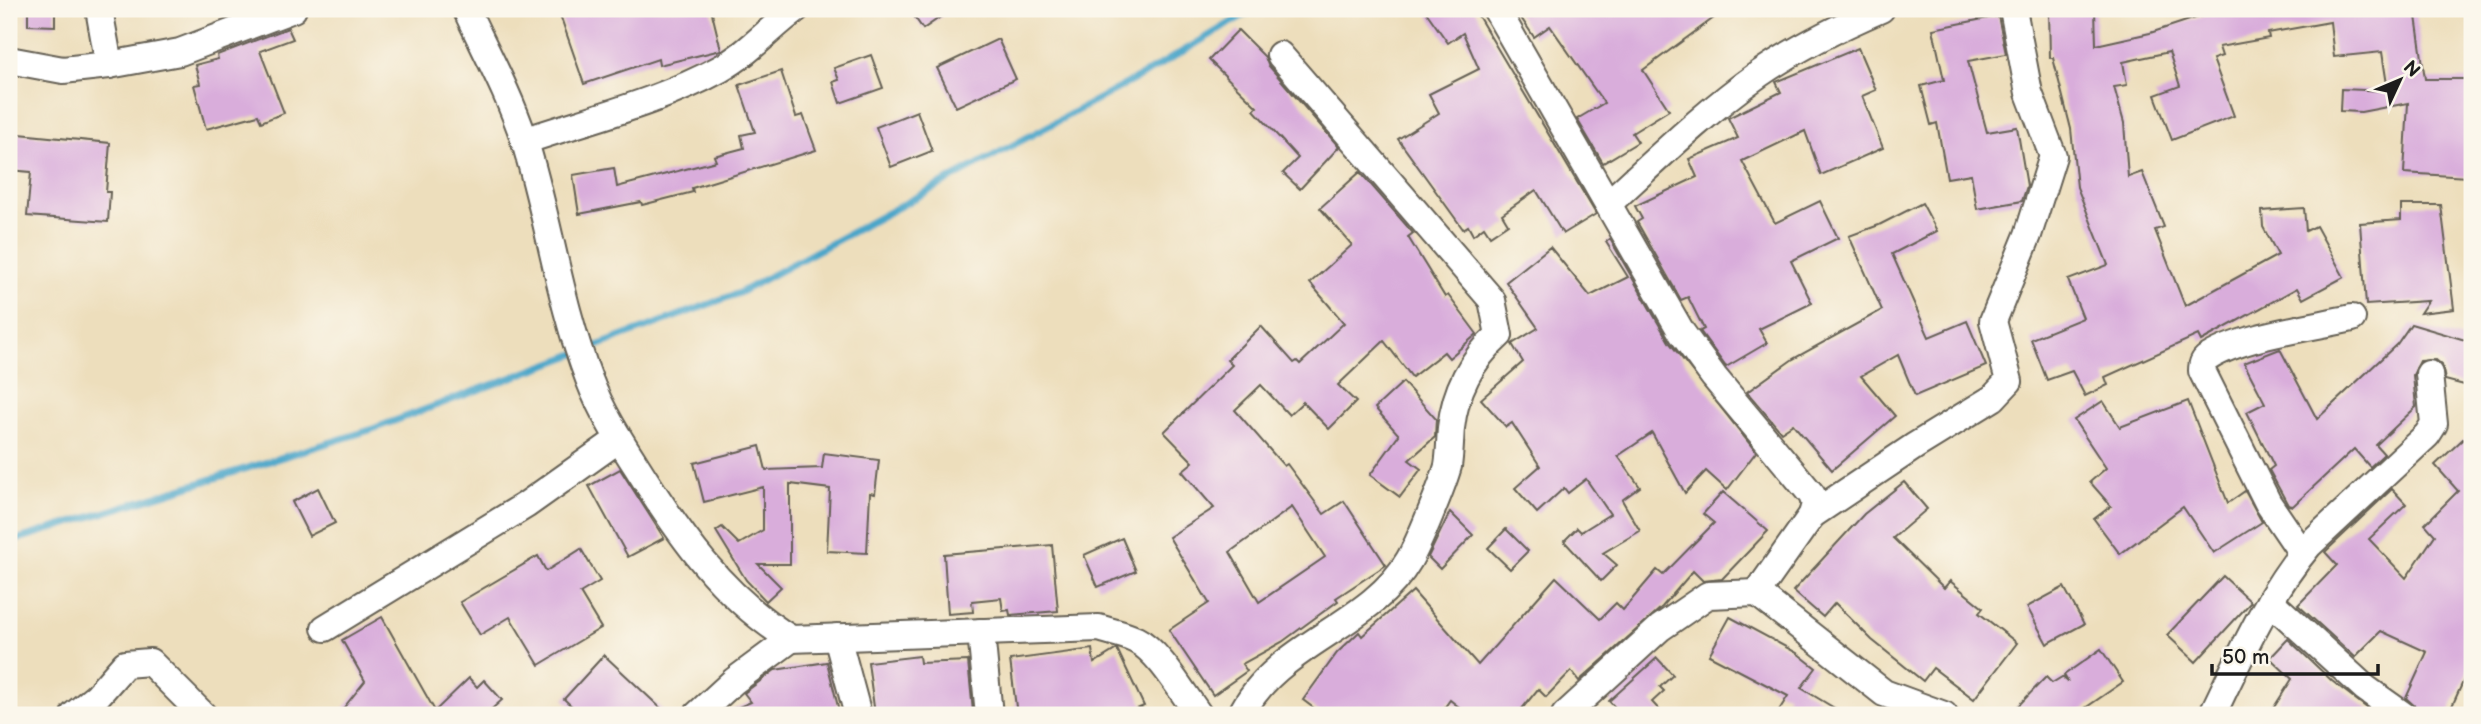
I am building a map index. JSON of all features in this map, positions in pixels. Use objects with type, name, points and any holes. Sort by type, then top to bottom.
[{"type":"street","points":[[99,9],[109,65]]},
{"type":"street","points":[[9,60],[62,70],[109,65],[180,52],[293,9]]},
{"type":"street","points":[[466,9],[511,104],[524,141],[577,341],[604,413],[681,537],[729,591],[770,626],[791,639]]},
{"type":"street","points":[[524,141],[700,79],[754,46],[796,9]]},
{"type":"street","points":[[1496,9],[1682,333],[1714,377],[1811,495],[1815,504],[1812,515],[1758,593]]},
{"type":"street","points":[[1609,204],[1682,136],[1759,74],[1834,30],[1881,9]]},
{"type":"street","points":[[1812,515],[1993,398],[2009,382],[1993,321],[2028,235],[2053,156],[2029,93],[2013,9]]},
{"type":"street","points":[[1241,715],[1255,692],[1288,662],[1366,605],[1409,560],[1448,466],[1451,424],[1462,386],[1477,354],[1499,335],[1492,300],[1280,55]]},
{"type":"street","points":[[2302,553],[2268,503],[2202,371],[2202,364],[2207,358],[2239,344],[2352,318]]},
{"type":"street","points":[[2212,715],[2270,601],[2302,553],[2427,435],[2434,424],[2429,374]]},
{"type":"street","points":[[325,628],[526,505],[619,439]]},
{"type":"street","points":[[1565,715],[1660,628],[1708,595],[1758,593],[1884,693],[1910,710],[1944,715]]},
{"type":"street","points":[[2270,601],[2365,688],[2403,715]]},
{"type":"street","points":[[697,715],[734,681],[791,639],[1099,628],[1137,640],[1150,651],[1199,715]]},
{"type":"street","points":[[981,632],[989,715]]},
{"type":"street","points":[[836,637],[858,715]]},
{"type":"street","points":[[74,715],[97,696],[125,664],[150,662],[203,715]]},
{"type":"building","points":[[28,9],[55,9],[55,26],[28,25]]},
{"type":"building","points":[[558,9],[711,9],[721,50],[659,65],[658,59],[584,84]]},
{"type":"building","points":[[909,9],[952,9],[923,29]]},
{"type":"building","points":[[1424,9],[1474,9],[1596,214],[1563,234],[1536,190],[1502,214],[1508,224],[1490,236],[1484,227],[1473,235],[1468,226],[1463,229],[1398,139],[1439,113],[1429,94],[1479,69],[1463,33],[1448,43]]},
{"type":"building","points":[[1515,9],[1726,9],[1643,70],[1669,110],[1632,133],[1638,142],[1603,163],[1577,119],[1604,103],[1550,26],[1534,37]]},
{"type":"building","points":[[2049,9],[2095,9],[2096,45],[2150,33],[2223,9],[2363,9],[2364,15],[2415,9],[2425,79],[2472,79],[2467,177],[2404,173],[2408,103],[2361,112],[2340,111],[2341,89],[2388,91],[2382,52],[2334,57],[2330,22],[2268,33],[2269,38],[2219,47],[2222,56],[2213,59],[2234,116],[2172,140],[2155,95],[2180,86],[2169,52],[2123,62],[2127,85],[2114,87],[2124,123],[2128,177],[2142,172],[2164,227],[2155,230],[2185,306],[2278,255],[2263,227],[2262,211],[2304,208],[2306,231],[2316,226],[2344,277],[2303,299],[2297,288],[2201,341],[2198,335],[2105,377],[2108,385],[2085,396],[2072,371],[2047,380],[2031,339],[2083,318],[2068,280],[2108,265],[2077,187],[2071,129],[2053,58],[2050,58]]},
{"type":"building","points":[[1998,16],[2006,54],[1968,61],[1987,132],[2017,127],[2027,186],[2022,201],[1977,209],[1971,174],[1947,178],[1937,123],[1931,125],[1921,86],[1944,80],[1933,29]]},
{"type":"building","points":[[288,28],[293,39],[260,51],[284,113],[261,122],[258,115],[206,129],[194,85],[200,84],[195,65],[218,59],[217,55]]},
{"type":"building","points":[[1238,30],[1265,57],[1268,65],[1339,147],[1300,189],[1283,173],[1298,158],[1254,110],[1257,107],[1209,60]]},
{"type":"building","points":[[998,39],[1016,79],[956,107],[937,68]]},
{"type":"building","points":[[1858,48],[1876,90],[1862,96],[1883,148],[1821,175],[1805,131],[1742,161],[1775,223],[1820,201],[1838,238],[1791,261],[1812,303],[1759,329],[1767,343],[1726,367],[1700,331],[1704,329],[1688,297],[1681,300],[1637,222],[1642,219],[1635,206],[1697,177],[1689,159],[1738,138],[1728,118],[1781,92],[1776,82]]},
{"type":"building","points":[[871,55],[883,88],[840,103],[833,82],[839,80],[834,68]]},
{"type":"building","points":[[781,71],[796,117],[803,115],[816,150],[692,188],[693,192],[642,205],[641,202],[579,214],[573,175],[614,168],[617,187],[716,161],[714,156],[744,148],[741,135],[755,132],[739,85]]},
{"type":"building","points":[[917,111],[932,151],[891,167],[876,127]]},
{"type":"building","points":[[9,133],[110,143],[106,192],[110,192],[108,222],[27,216],[31,172],[9,170]]},
{"type":"building","points":[[1360,172],[1413,233],[1408,237],[1445,297],[1448,295],[1477,334],[1449,358],[1444,352],[1412,377],[1384,341],[1338,385],[1356,402],[1329,429],[1303,402],[1289,415],[1261,385],[1235,410],[1284,466],[1287,464],[1324,514],[1344,501],[1386,565],[1336,598],[1338,601],[1282,642],[1242,664],[1247,671],[1213,695],[1169,630],[1209,603],[1169,537],[1214,508],[1182,471],[1193,462],[1164,432],[1232,365],[1227,360],[1261,326],[1294,363],[1297,361],[1300,364],[1344,323],[1310,283],[1352,245],[1320,208]],"holes":[[[1292,507],[1325,557],[1259,602],[1230,552]]]},
{"type":"building","points":[[1922,203],[1937,231],[1892,254],[1929,337],[1967,321],[1986,366],[1915,396],[1898,355],[1861,376],[1895,416],[1832,470],[1793,424],[1781,432],[1747,392],[1793,359],[1882,310],[1849,236],[1879,225]]},
{"type":"building","points":[[2401,205],[2441,205],[2454,309],[2420,313],[2428,301],[2366,305],[2360,223],[2401,220]]},
{"type":"building","points":[[1610,239],[1669,342],[1756,452],[1727,490],[1706,471],[1685,493],[1652,433],[1618,456],[1640,487],[1622,500],[1640,531],[1603,553],[1617,565],[1601,581],[1564,541],[1577,528],[1581,532],[1610,514],[1586,479],[1568,493],[1564,488],[1537,513],[1515,488],[1540,466],[1512,423],[1506,427],[1481,399],[1523,362],[1512,344],[1538,328],[1506,282],[1550,247],[1590,296],[1628,277],[1606,242]]},
{"type":"building","points":[[2411,324],[2472,342],[2472,373],[2468,386],[2445,380],[2442,365],[2436,360],[2420,361],[2413,375],[2416,407],[2376,445],[2384,454],[2370,467],[2354,449],[2293,506],[2288,505],[2269,470],[2274,466],[2247,412],[2265,403],[2244,363],[2280,349],[2317,419],[2397,344]]},
{"type":"building","points":[[1403,382],[1436,419],[1435,437],[1409,460],[1421,469],[1400,497],[1370,475],[1399,435],[1375,408]]},
{"type":"building","points":[[2103,401],[2120,427],[2188,401],[2228,503],[2245,491],[2262,522],[2214,553],[2183,507],[2120,554],[2094,519],[2111,506],[2090,482],[2106,468],[2074,420]]},
{"type":"building","points":[[2463,439],[2472,449],[2472,662],[2448,715],[2419,715],[2417,708],[2406,698],[2427,652],[2381,631],[2355,657],[2298,605],[2337,565],[2325,552],[2392,489],[2406,504],[2369,539],[2406,578],[2435,535],[2425,524],[2458,491],[2435,465]]},
{"type":"building","points":[[760,446],[766,470],[822,468],[824,453],[879,460],[875,494],[870,493],[867,553],[827,551],[830,489],[790,484],[790,564],[758,564],[781,587],[766,601],[746,580],[716,531],[722,527],[739,544],[763,530],[763,487],[704,502],[694,463]]},
{"type":"building","points":[[620,469],[664,538],[628,557],[589,486]]},
{"type":"building","points":[[1904,482],[1927,509],[1893,538],[1944,588],[1950,581],[1983,608],[1979,613],[2017,643],[1974,699],[1933,668],[1923,681],[1872,640],[1835,603],[1823,617],[1793,591],[1864,514]]},
{"type":"building","points":[[318,488],[335,523],[309,536],[292,502]]},
{"type":"building","points":[[1723,492],[1768,531],[1722,579],[1703,581],[1693,571],[1662,607],[1579,681],[1571,671],[1546,697],[1538,689],[1517,715],[1469,715],[1450,700],[1439,715],[1323,715],[1303,700],[1337,653],[1359,632],[1362,636],[1413,591],[1478,665],[1556,577],[1600,619],[1616,603],[1623,610],[1657,570],[1663,575],[1714,523],[1703,514]]},
{"type":"building","points":[[1450,512],[1473,535],[1440,569],[1428,557]]},
{"type":"building","points":[[1506,529],[1528,551],[1510,569],[1488,548]]},
{"type":"building","points":[[1122,538],[1136,571],[1098,587],[1084,555]]},
{"type":"building","points":[[1052,545],[1058,611],[1010,615],[1009,610],[1003,611],[1001,598],[972,601],[973,612],[948,614],[944,554]]},
{"type":"building","points":[[581,549],[600,581],[580,593],[601,628],[539,665],[510,617],[480,635],[460,602],[538,556],[546,571]]},
{"type":"building","points":[[2223,576],[2251,602],[2196,662],[2167,635]]},
{"type":"building","points":[[2064,587],[2084,624],[2047,644],[2027,607]]},
{"type":"building","points":[[382,617],[435,711],[469,678],[477,687],[484,680],[502,700],[485,715],[338,715],[365,681],[342,640]]},
{"type":"building","points":[[1730,617],[1797,653],[1816,668],[1801,688],[1846,715],[1776,715],[1788,696],[1709,655]]},
{"type":"building","points":[[2288,639],[2332,681],[2376,715],[2269,715],[2292,679],[2270,658]]},
{"type":"building","points":[[1092,649],[1094,663],[1117,649],[1144,706],[1122,715],[1017,715],[1010,660]]},
{"type":"building","points":[[2101,649],[2123,682],[2075,715],[2026,715],[2017,707],[2046,677],[2052,683],[2062,677],[2068,682],[2064,675]]},
{"type":"building","points":[[604,655],[668,715],[581,715],[564,699]]},
{"type":"building","points":[[919,656],[920,663],[968,661],[973,712],[917,714],[917,711],[875,715],[868,662]]},
{"type":"building","points":[[1657,658],[1673,675],[1660,687],[1664,691],[1652,702],[1664,715],[1622,715],[1609,701]]},
{"type":"building","points":[[827,662],[840,715],[720,715],[751,702],[744,693],[775,670]]},
{"type":"waterway","points":[[586,350],[739,293],[1143,75],[1254,9]]},
{"type":"waterway","points":[[9,542],[370,430],[575,354]]}]
